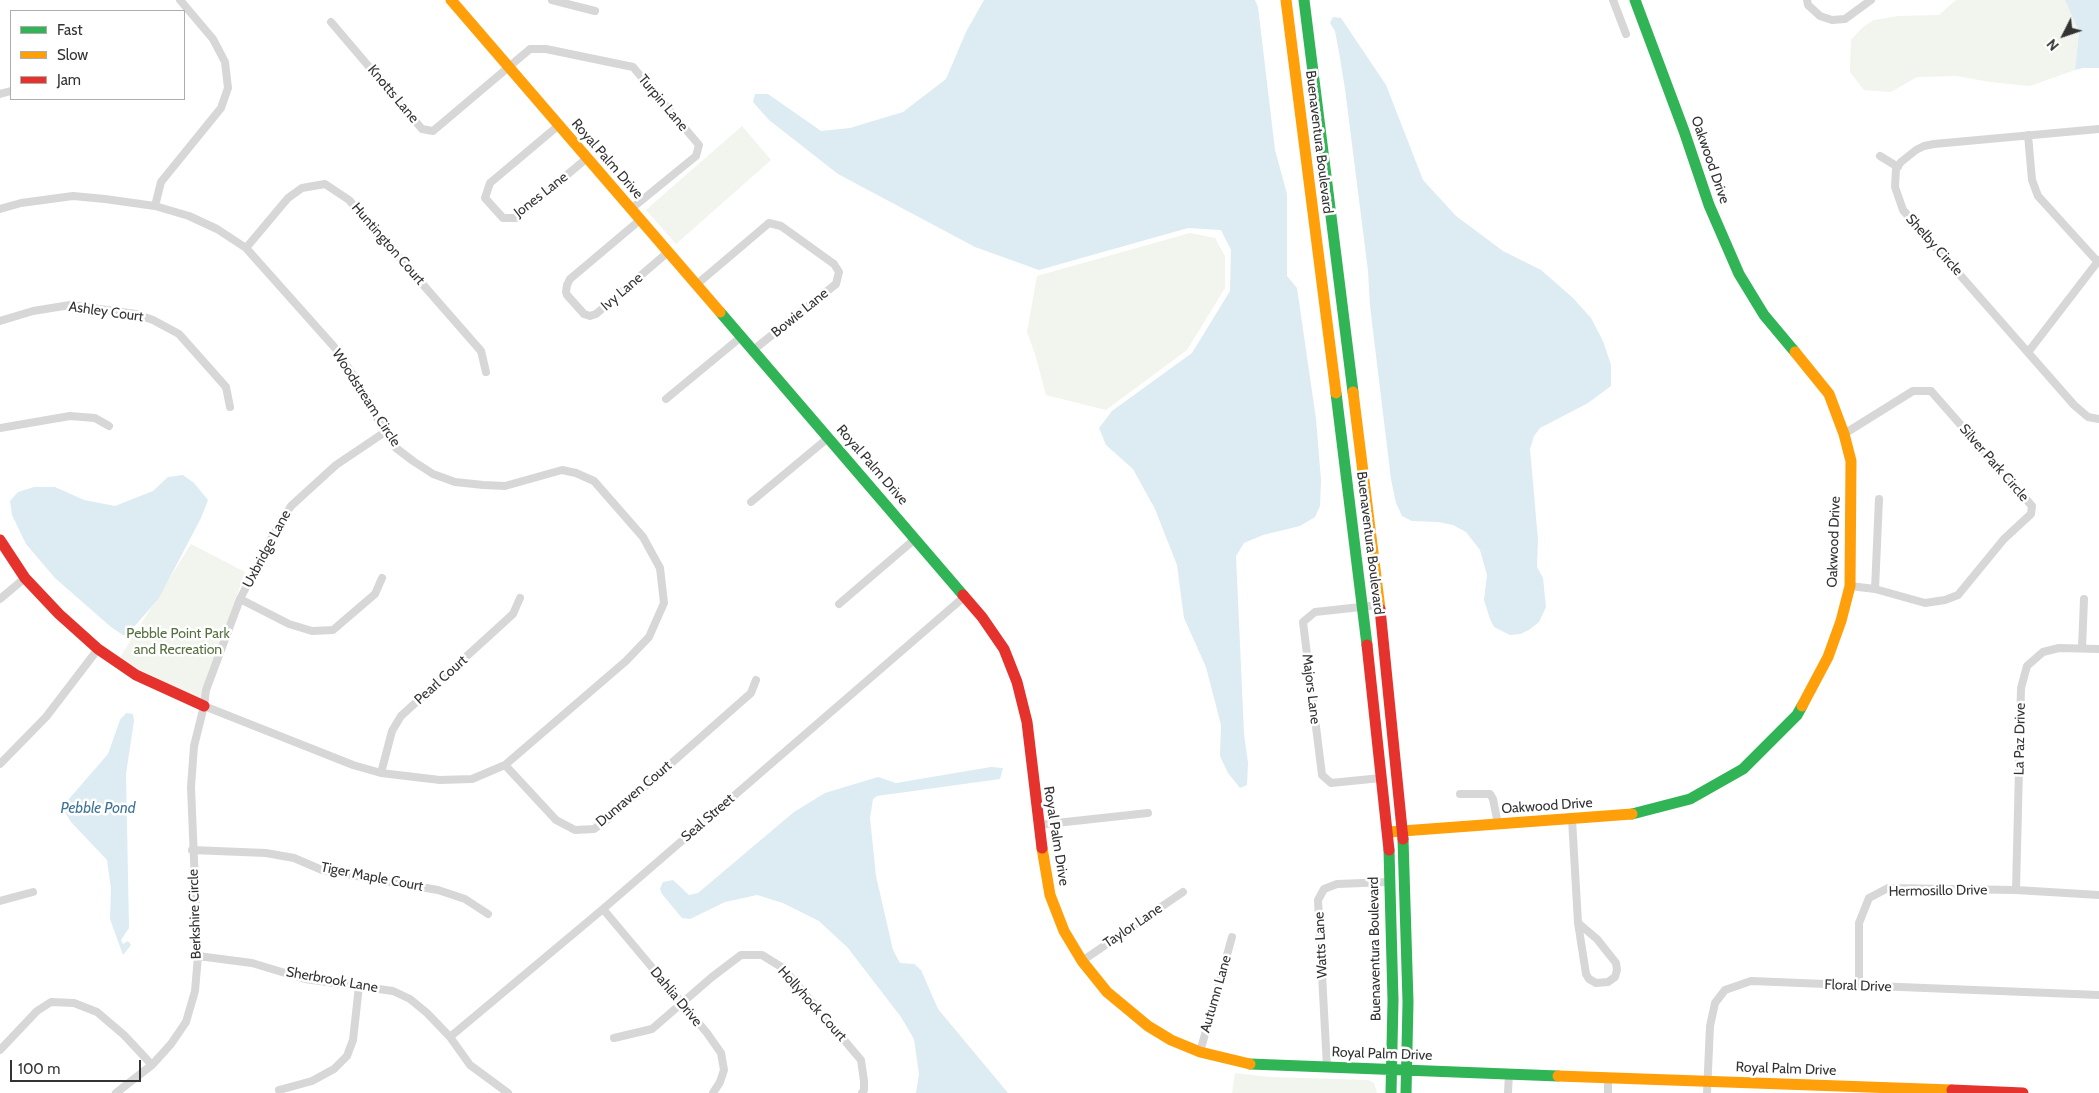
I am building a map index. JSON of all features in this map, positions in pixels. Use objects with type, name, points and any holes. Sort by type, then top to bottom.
[{"type":"street","points":[[155,206],[161,182],[221,108],[228,88],[226,62],[213,39],[180,0]]},
{"type":"street","name":"Royal Palm Drive","points":[[450,0],[915,538],[982,617],[1004,649],[1017,682],[1027,722],[1038,825],[1050,894],[1064,930],[1082,961],[1107,992],[1129,1011],[1171,1040],[1200,1052],[1251,1064],[1608,1077],[1707,1087],[2023,1093]]},
{"type":"street","points":[[552,0],[595,11]]},
{"type":"street","name":"Buenaventura Boulevard","points":[[1286,0],[1361,586],[1388,832],[1393,1000],[1390,1093]]},
{"type":"street","name":"Buenaventura Boulevard","points":[[1304,0],[1377,583],[1403,831],[1408,1002],[1406,1093]]},
{"type":"street","points":[[1613,0],[1626,34]]},
{"type":"street","name":"Oakwood Drive","points":[[1388,832],[1638,814],[1690,799],[1743,769],[1797,715],[1828,657],[1841,621],[1850,586],[1852,516],[1850,461],[1844,434],[1829,394],[1764,315],[1739,274],[1709,205],[1636,0]]},
{"type":"street","points":[[1807,0],[1808,5],[1820,16],[1832,20],[1845,19],[1870,0]]},
{"type":"street","name":"Knotts Lane","points":[[331,22],[422,129],[434,131],[508,68]]},
{"type":"street","name":"Turpin Lane","points":[[508,68],[530,49],[546,49],[633,67],[699,145],[696,156],[631,209]]},
{"type":"street","name":"Jones Lane","points":[[559,125],[490,183],[485,198],[503,218],[516,218],[587,158]]},
{"type":"street","points":[[1880,156],[1898,167],[1906,156],[1916,150],[1934,144],[2099,129]]},
{"type":"street","points":[[2028,135],[2032,180],[2038,196],[2098,261],[2029,352]]},
{"type":"street","name":"Shelby Circle","points":[[1898,167],[1895,187],[1903,210],[2082,413],[2088,417],[2099,419]]},
{"type":"street","name":"Huntington Court","points":[[246,248],[288,198],[302,188],[325,184],[349,200],[480,351],[486,372]]},
{"type":"street","name":"Woodstream Circle","points":[[0,209],[21,203],[73,196],[155,206],[188,216],[217,228],[246,248],[336,349],[385,432],[396,448],[412,461],[433,474],[455,482],[505,486],[562,470],[585,477],[594,482],[643,537],[660,568],[664,603],[649,637],[626,661],[505,765],[472,779],[440,780],[381,773],[319,753],[204,706]]},
{"type":"street","name":"Ivy Lane","points":[[640,220],[570,279],[567,285],[567,295],[584,314],[590,316],[596,314],[668,252]]},
{"type":"street","name":"Bowie Lane","points":[[696,285],[769,223],[781,226],[834,264],[839,272],[836,284],[752,351]]},
{"type":"street","name":"Ashley Court","points":[[0,321],[33,311],[70,305],[136,314],[153,320],[179,334],[226,387],[230,407]]},
{"type":"street","points":[[666,399],[741,337]]},
{"type":"street","name":"Silver Park Circle","points":[[1844,434],[1913,391],[1932,391],[2032,506],[2031,514],[2004,539],[1958,595],[1945,600],[1925,603],[1875,589],[1850,586]]},
{"type":"street","points":[[0,428],[70,416],[95,418],[110,426]]},
{"type":"street","name":"Uxbridge Lane","points":[[204,706],[206,690],[240,600],[272,537],[291,506],[336,466],[385,432]]},
{"type":"street","points":[[751,502],[828,438]]},
{"type":"street","points":[[1875,589],[1879,499]]},
{"type":"street","points":[[839,604],[915,538]]},
{"type":"street","points":[[0,540],[25,578],[59,614],[98,649],[136,675],[204,706]]},
{"type":"street","points":[[0,599],[25,578]]},
{"type":"street","points":[[240,600],[289,624],[312,631],[333,630],[375,594],[382,578]]},
{"type":"street","points":[[1361,586],[1377,583]]},
{"type":"street","name":"Seal Street","points":[[450,1037],[602,909],[964,597]]},
{"type":"street","name":"Pearl Court","points":[[381,773],[392,731],[401,716],[514,614],[520,598]]},
{"type":"street","points":[[2082,648],[2084,599]]},
{"type":"street","name":"Majors Lane","points":[[1379,605],[1315,612],[1303,622],[1322,775],[1331,783],[1381,778]]},
{"type":"street","name":"La Paz Drive","points":[[2016,890],[2021,688],[2027,666],[2044,652],[2059,648],[2099,649]]},
{"type":"street","points":[[0,764],[46,717],[98,649]]},
{"type":"street","name":"Dunraven Court","points":[[505,765],[556,820],[575,830],[594,828],[608,819],[751,693],[756,680]]},
{"type":"street","name":"Berkshire Circle","points":[[116,1093],[152,1065],[171,1044],[186,1022],[196,991],[198,956],[192,850],[191,787],[194,746],[204,706]]},
{"type":"street","points":[[1460,794],[1490,794],[1493,798],[1498,824]]},
{"type":"street","points":[[1038,825],[1148,813]]},
{"type":"street","points":[[1572,819],[1578,923],[1586,974],[1589,979],[1596,983],[1608,982],[1614,977],[1617,970],[1616,963],[1597,939],[1578,923]]},
{"type":"street","name":"Tiger Maple Court","points":[[192,850],[266,853],[294,858],[322,870],[438,890],[465,899],[488,914]]},
{"type":"street","name":"Watts Lane","points":[[1327,1067],[1318,900],[1324,889],[1337,884],[1389,882]]},
{"type":"street","name":"Hermosillo Drive","points":[[1859,986],[1859,923],[1869,898],[1888,888],[2016,890],[2099,895]]},
{"type":"street","points":[[0,902],[33,892]]},
{"type":"street","name":"Taylor Lane","points":[[1082,961],[1183,892]]},
{"type":"street","name":"Dahlia Drive","points":[[602,909],[721,1053],[724,1070],[720,1082],[713,1093]]},
{"type":"street","name":"Autumn Lane","points":[[1200,1052],[1232,937]]},
{"type":"street","name":"Hollyhock Court","points":[[614,1038],[652,1029],[712,977],[741,955],[762,955],[784,968],[860,1060],[864,1081],[862,1093]]},
{"type":"street","name":"Sherbrook Lane","points":[[198,956],[252,963],[305,979],[392,991],[410,999],[427,1013],[450,1037],[470,1065],[508,1093]]},
{"type":"street","name":"Floral Drive","points":[[1707,1087],[1710,1026],[1714,1003],[1725,990],[1752,981],[2099,994]]},
{"type":"street","points":[[279,1090],[312,1082],[334,1069],[347,1056],[352,1040],[359,986]]},
{"type":"street","points":[[0,1050],[37,1012],[51,1002],[74,1003],[97,1012],[124,1035],[152,1065]]},
{"type":"street","points":[[1508,1093],[1509,1073]]},
{"type":"street","points":[[1608,1077],[1608,1093]]},
{"type":"green space","points":[[1956,0],[2065,0],[2079,32],[2075,70],[2030,86],[1957,76],[1917,77],[1891,92],[1864,90],[1850,72],[1851,40],[1863,27],[1874,20],[1899,16],[1939,15]]},
{"type":"green space","points":[[742,126],[771,160],[676,244],[646,210]]},
{"type":"green space","points":[[1190,233],[1215,238],[1225,256],[1225,288],[1187,350],[1106,410],[1046,395],[1027,332],[1037,276]]},
{"type":"green space","name":"Pebble Point Park and Recreation","points":[[191,544],[245,572],[201,700],[119,659]]},
{"type":"green space","points":[[1235,1073],[1269,1077],[1368,1080],[1374,1083],[1377,1093],[1232,1093]]},
{"type":"water","points":[[984,0],[1255,0],[1258,7],[1275,150],[1287,194],[1287,276],[1297,288],[1316,419],[1321,480],[1320,506],[1315,517],[1300,526],[1263,535],[1244,543],[1236,556],[1244,734],[1248,763],[1247,785],[1240,788],[1228,773],[1220,756],[1221,725],[1206,667],[1184,618],[1177,565],[1155,509],[1133,469],[1106,445],[1099,428],[1112,411],[1192,353],[1230,291],[1231,250],[1221,230],[1188,228],[1039,270],[975,247],[838,174],[769,120],[753,102],[755,94],[768,94],[821,131],[850,128],[903,112],[946,79],[966,32]]},
{"type":"water","points":[[2065,0],[2099,0],[2099,68],[2075,70],[2079,32]]},
{"type":"water","points":[[1333,17],[1341,18],[1386,85],[1423,180],[1456,216],[1503,251],[1541,270],[1573,298],[1591,318],[1603,341],[1611,365],[1611,386],[1588,403],[1540,428],[1534,436],[1530,449],[1538,540],[1537,567],[1543,578],[1546,607],[1539,622],[1520,634],[1510,635],[1494,627],[1484,600],[1487,575],[1480,550],[1466,532],[1453,525],[1438,522],[1412,521],[1402,516],[1396,503],[1391,479],[1370,306],[1368,271],[1345,89],[1335,31],[1330,23]]},
{"type":"water","points":[[183,475],[194,483],[208,500],[201,518],[159,598],[127,635],[123,635],[111,627],[55,578],[26,544],[12,515],[10,501],[18,492],[34,487],[55,487],[84,500],[115,506],[153,491],[168,477]]},
{"type":"water","name":"Pebble Pond","points":[[126,713],[133,714],[134,721],[126,774],[129,928],[121,940],[123,944],[128,941],[131,945],[123,955],[110,919],[111,889],[107,860],[71,822],[62,807],[108,754],[120,720]]},
{"type":"water","points":[[991,767],[1003,768],[1000,779],[877,796],[873,799],[870,818],[876,876],[893,950],[900,963],[914,964],[921,970],[938,1009],[1008,1093],[916,1093],[919,1074],[914,1039],[901,1017],[848,948],[819,921],[783,903],[757,895],[725,902],[690,919],[682,918],[660,889],[663,882],[673,880],[689,895],[698,893],[794,812],[825,793],[878,777],[896,783]]},
{"type":"traffic: fast","points":[[1304,0],[1353,392]]},
{"type":"traffic: fast","points":[[1635,0],[1684,131],[1709,205],[1739,274],[1764,315],[1795,352]]},
{"type":"traffic: fast","points":[[720,312],[963,595]]},
{"type":"traffic: fast","points":[[1336,393],[1367,645]]},
{"type":"traffic: fast","points":[[1632,814],[1690,799],[1743,769],[1797,715],[1802,706]]},
{"type":"traffic: fast","points":[[1403,839],[1408,1002],[1406,1093]]},
{"type":"traffic: fast","points":[[1389,850],[1393,1000],[1391,1093]]},
{"type":"traffic: fast","points":[[1250,1064],[1558,1076]]},
{"type":"traffic: slow","points":[[451,0],[720,312]]},
{"type":"traffic: slow","points":[[1286,0],[1336,393]]},
{"type":"traffic: slow","points":[[1795,352],[1829,394],[1844,434],[1851,461],[1850,586],[1841,621],[1828,657],[1802,706]]},
{"type":"traffic: slow","points":[[1353,392],[1380,609]]},
{"type":"traffic: slow","points":[[1389,832],[1632,814]]},
{"type":"traffic: slow","points":[[1042,848],[1050,895],[1064,931],[1082,961],[1107,992],[1148,1026],[1171,1040],[1200,1052],[1250,1064]]},
{"type":"traffic: slow","points":[[1558,1076],[1952,1090]]},
{"type":"traffic: jam","points":[[0,540],[25,578],[59,614],[98,649],[136,675],[204,706]]},
{"type":"traffic: jam","points":[[963,595],[982,617],[1004,649],[1017,682],[1027,722],[1042,848]]},
{"type":"traffic: jam","points":[[1380,609],[1403,839]]},
{"type":"traffic: jam","points":[[1367,645],[1389,850]]},
{"type":"traffic: jam","points":[[1952,1090],[2023,1093]]}]
